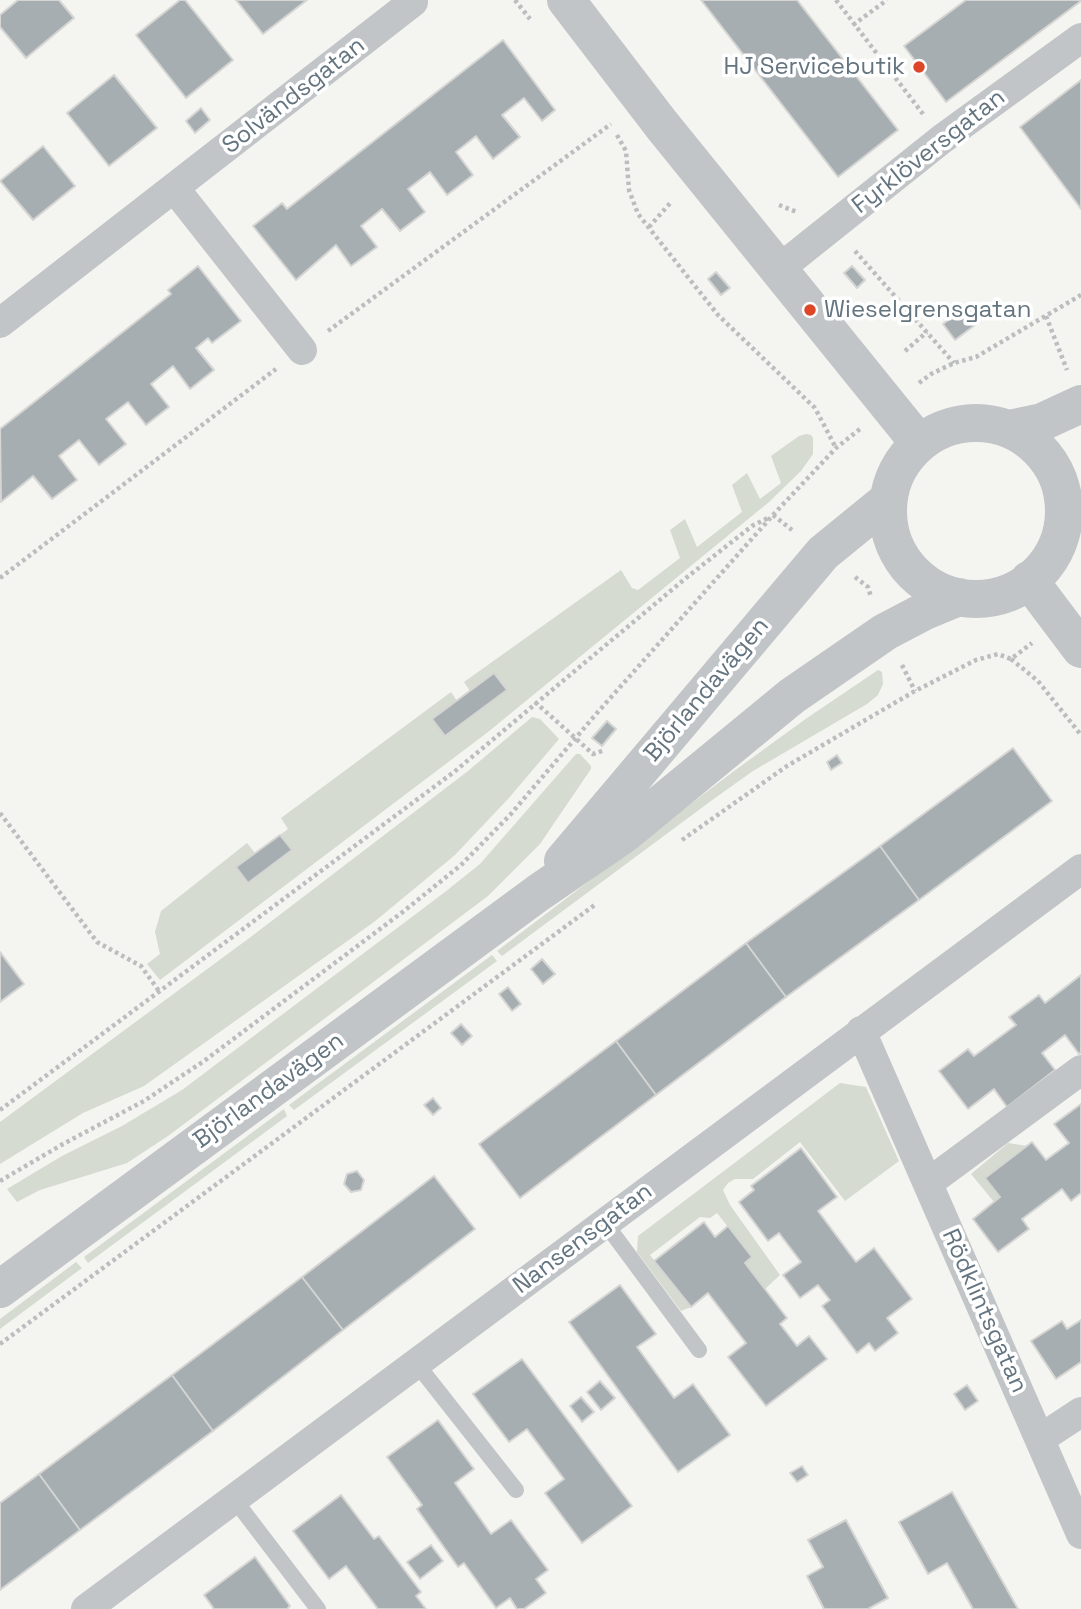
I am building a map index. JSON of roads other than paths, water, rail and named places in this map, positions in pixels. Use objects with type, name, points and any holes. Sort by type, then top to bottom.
[{"type":"street","points":[[566,0],[661,124],[919,443]]},
{"type":"street","name":"Solvändsgatan","points":[[0,323],[413,2]]},
{"type":"street","name":"Fyrklöversgatan","points":[[779,269],[943,139],[1081,37]]},
{"type":"street","points":[[175,189],[302,350]]},
{"type":"street","name":"Björlandavägen","points":[[1009,429],[1042,422],[1080,404]]},
{"type":"street","name":"Björlandavägen","points":[[978,423],[1009,429],[1031,443],[1049,462],[1071,520],[1050,558],[1029,580],[1013,590],[996,596],[959,597],[941,592],[910,570],[899,555],[892,537],[888,500],[898,468],[919,443],[946,428],[978,423]]},
{"type":"street","name":"Björlandavägen","points":[[538,893],[823,553],[888,500]]},
{"type":"street","points":[[1029,580],[1071,635]]},
{"type":"street","name":"Björlandavägen","points":[[0,1289],[538,893],[624,834],[792,696],[885,632],[959,597]]},
{"type":"street","name":"Nansensgatan","points":[[86,1609],[1081,869]]},
{"type":"street","name":"Rödklintsgatan","points":[[861,1031],[1081,1534]]},
{"type":"street","points":[[928,1184],[1081,1070]]},
{"type":"street","points":[[1040,1438],[1081,1412]]},
{"type":"lane","points":[[606,1223],[699,1350]]},
{"type":"lane","points":[[416,1363],[516,1490]]},
{"type":"lane","points":[[234,1499],[318,1609]]},
{"type":"place","name":"HJ Servicebutik","points":[[919,67]]},
{"type":"place","name":"Wieselgrensgatan","points":[[810,310]]}]
